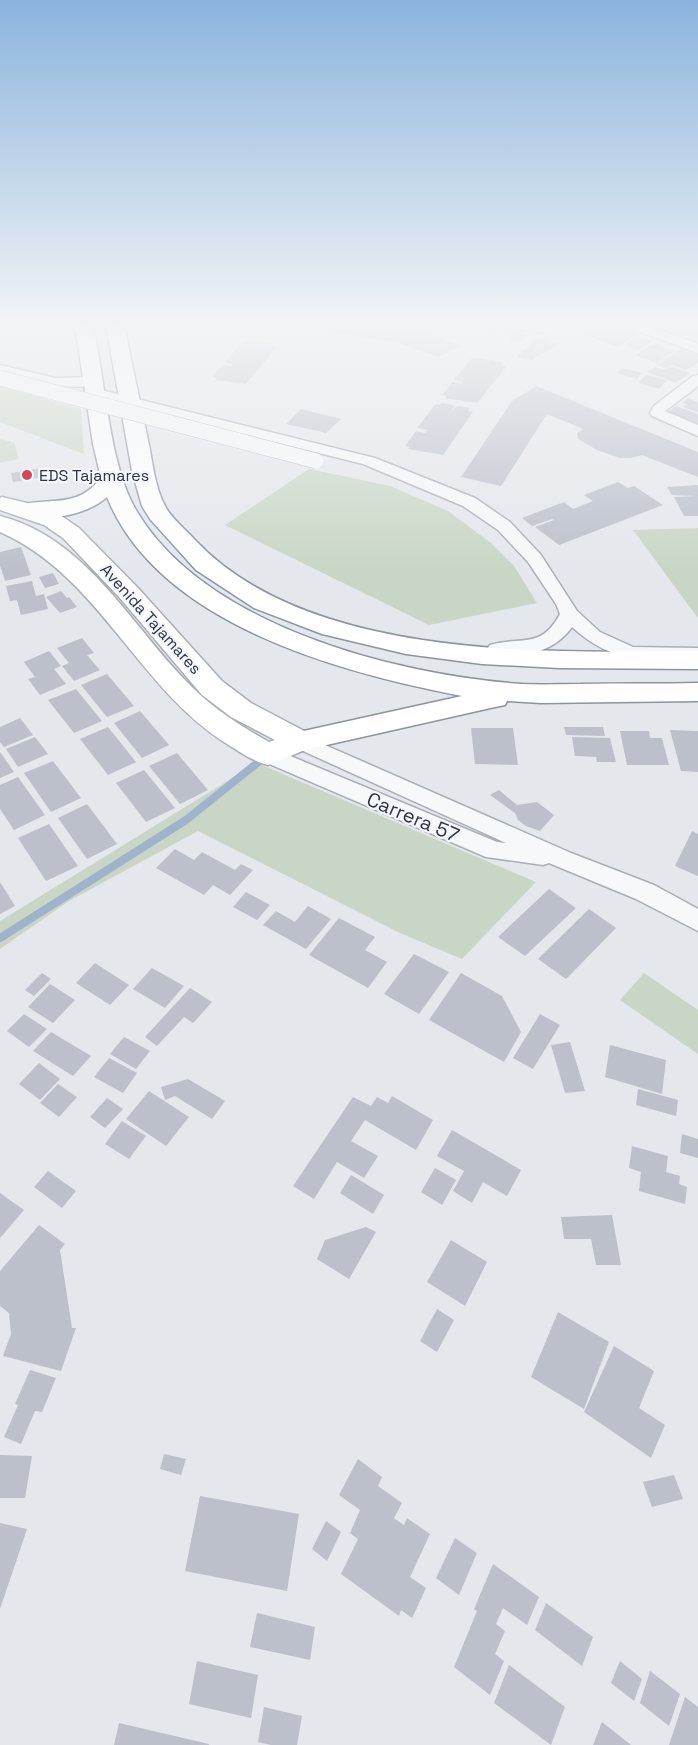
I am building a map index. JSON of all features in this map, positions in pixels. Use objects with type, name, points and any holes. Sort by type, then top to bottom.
[{"type":"main road","points":[[99,406],[112,478],[125,513],[148,545],[180,576],[232,612],[297,643],[354,663],[469,688],[518,693],[698,693]]},
{"type":"main road","points":[[129,406],[144,477],[157,513],[188,550],[221,576],[255,597],[294,614],[357,635],[448,653],[585,661],[698,660]]},
{"type":"main road","points":[[27,510],[49,511],[72,507],[91,500],[105,489],[112,478]]},
{"type":"main road","name":"Avenida Tajamares","points":[[0,503],[52,520],[71,533],[129,593],[212,688],[241,710],[300,741]]},
{"type":"main road","name":"Avenida Tajamares","points":[[0,523],[20,529],[50,548],[105,602],[175,687],[200,711],[234,736],[268,755]]},
{"type":"main road","points":[[268,755],[300,741],[518,693]]},
{"type":"street","points":[[108,406],[316,461],[434,487]]},
{"type":"street","points":[[150,406],[369,461],[469,502],[511,533],[545,573],[569,614],[593,636],[630,653],[698,654]]},
{"type":"street","points":[[662,406],[657,413],[698,431]]},
{"type":"street","points":[[448,653],[459,649],[527,650],[541,645],[554,635],[565,624],[569,614]]},
{"type":"street","name":"Carrera 57","points":[[300,741],[563,859],[645,892],[698,921]]},
{"type":"street","name":"Carrera 57","points":[[268,755],[494,851],[563,859]]},
{"type":"green space","points":[[0,406],[72,406],[81,409],[84,454],[0,422]]},
{"type":"green space","points":[[0,439],[14,442],[19,459],[0,463]]},
{"type":"green space","points":[[309,469],[390,486],[448,511],[491,543],[514,566],[537,603],[429,625],[225,525]]},
{"type":"green space","points":[[698,528],[698,618],[633,530]]},
{"type":"green space","points":[[257,763],[536,882],[462,959],[400,933],[198,831],[69,901],[0,949],[0,921]]},
{"type":"green space","points":[[644,973],[698,1010],[698,1054],[620,1000]]},
{"type":"building","points":[[434,406],[455,406],[450,413],[457,406],[470,408],[468,411],[473,412],[443,455],[408,449],[410,447],[405,446],[416,431],[425,433],[427,430],[417,428]]},
{"type":"building","points":[[508,406],[586,406],[698,452],[698,477],[642,455],[620,458],[597,450],[578,439],[577,433],[583,429],[547,414],[501,486],[461,477]]},
{"type":"building","points":[[677,406],[698,414],[698,423],[668,412]]},
{"type":"building","points":[[698,406],[698,412],[683,407]]},
{"type":"building","points":[[301,409],[341,419],[326,433],[286,424]]},
{"type":"building","name":"EDS Tajamares","points":[[41,468],[44,477],[13,482],[11,473]]},
{"type":"building","points":[[618,482],[628,488],[634,486],[663,505],[559,545],[535,527],[554,520],[532,526],[522,518],[564,502],[573,509],[593,501],[584,495]]},
{"type":"building","points":[[698,485],[698,516],[684,516],[674,497],[697,496],[672,495],[667,487]]},
{"type":"building","points":[[21,547],[31,575],[5,581],[0,565],[0,552]]},
{"type":"building","points":[[53,573],[59,584],[45,588],[39,577]]},
{"type":"building","points":[[32,581],[36,596],[44,594],[48,609],[21,615],[17,600],[10,601],[6,586]]},
{"type":"building","points":[[61,591],[77,607],[60,613],[46,597]]},
{"type":"building","points":[[82,638],[94,653],[87,655],[100,670],[74,681],[62,666],[69,663],[57,648]]},
{"type":"building","points":[[49,651],[61,666],[54,669],[66,684],[40,695],[28,679],[35,677],[24,662]]},
{"type":"building","points":[[107,674],[134,706],[107,717],[81,685]]},
{"type":"building","points":[[76,689],[102,721],[74,733],[48,700]]},
{"type":"building","points":[[140,711],[169,745],[142,758],[114,723]]},
{"type":"building","points":[[20,718],[33,735],[4,747],[0,742],[0,727]]},
{"type":"building","points":[[108,727],[136,762],[108,775],[80,739]]},
{"type":"building","points":[[564,727],[603,727],[605,736],[566,735]]},
{"type":"building","points":[[471,728],[513,728],[518,765],[475,764]]},
{"type":"building","points":[[670,730],[698,731],[698,772],[681,771]]},
{"type":"building","points":[[620,731],[649,731],[650,738],[662,738],[669,765],[627,765]]},
{"type":"building","points":[[35,737],[48,754],[18,767],[6,749]]},
{"type":"building","points":[[572,737],[610,738],[616,762],[597,762],[596,757],[575,756]]},
{"type":"building","points":[[0,752],[14,772],[0,778]]},
{"type":"building","points":[[177,753],[208,790],[180,804],[149,766]]},
{"type":"building","points":[[53,761],[81,798],[51,812],[24,773]]},
{"type":"building","points":[[144,770],[175,808],[146,822],[116,783]]},
{"type":"building","points":[[18,777],[45,815],[14,830],[0,809],[0,785]]},
{"type":"building","points":[[499,790],[517,805],[537,802],[554,815],[540,831],[526,826],[518,820],[515,813],[490,795]]},
{"type":"building","points":[[87,804],[117,844],[87,859],[58,818]]},
{"type":"building","points":[[49,824],[78,866],[46,881],[18,838]]},
{"type":"building","points":[[692,831],[698,834],[698,876],[675,866]]},
{"type":"building","points":[[175,849],[194,860],[202,852],[235,870],[241,864],[253,870],[230,895],[213,885],[204,895],[156,868]]},
{"type":"building","points":[[0,882],[15,906],[0,914]]},
{"type":"building","points":[[549,889],[576,908],[525,956],[498,937]]},
{"type":"building","points":[[246,892],[270,905],[257,920],[233,907]]},
{"type":"building","points":[[308,906],[331,919],[306,949],[263,925],[276,911],[295,922]]},
{"type":"building","points":[[589,909],[616,928],[566,979],[538,959]]},
{"type":"building","points":[[339,918],[375,937],[365,950],[387,962],[368,988],[309,955]]},
{"type":"building","points":[[414,954],[449,972],[419,1014],[384,994]]},
{"type":"building","points":[[95,963],[129,985],[110,1005],[76,983]]},
{"type":"building","points":[[152,968],[184,986],[165,1008],[133,989]]},
{"type":"building","points":[[42,973],[51,979],[34,996],[25,990]]},
{"type":"building","points":[[461,973],[502,996],[521,1032],[504,1062],[429,1020]]},
{"type":"building","points":[[50,984],[75,1000],[53,1023],[28,1007]]},
{"type":"building","points":[[190,988],[212,1002],[193,1023],[184,1017],[157,1046],[145,1037]]},
{"type":"building","points":[[24,1014],[47,1029],[29,1047],[7,1031]]},
{"type":"building","points":[[540,1014],[560,1025],[533,1069],[513,1058]]},
{"type":"building","points":[[51,1032],[91,1056],[73,1076],[33,1051]]},
{"type":"building","points":[[124,1037],[150,1051],[136,1069],[110,1054]]},
{"type":"building","points":[[570,1042],[585,1091],[565,1093],[551,1045]]},
{"type":"building","points":[[610,1045],[666,1060],[662,1094],[605,1077]]},
{"type":"building","points":[[109,1058],[137,1073],[123,1093],[94,1077]]},
{"type":"building","points":[[39,1063],[60,1079],[40,1100],[19,1084]]},
{"type":"building","points":[[188,1079],[225,1101],[212,1119],[175,1096],[165,1100],[161,1087]]},
{"type":"building","points":[[58,1084],[77,1097],[59,1117],[40,1103]]},
{"type":"building","points":[[638,1089],[678,1100],[676,1116],[636,1105]]},
{"type":"building","points":[[149,1091],[189,1117],[166,1146],[126,1119]]},
{"type":"building","points":[[392,1096],[433,1120],[416,1150],[365,1120],[351,1141],[378,1156],[364,1178],[337,1162],[314,1199],[293,1186],[353,1097],[371,1106],[377,1097],[388,1103]]},
{"type":"building","points":[[107,1098],[123,1109],[105,1128],[90,1117]]},
{"type":"building","points":[[122,1121],[146,1136],[129,1159],[105,1144]]},
{"type":"building","points":[[452,1130],[521,1170],[507,1196],[483,1182],[472,1203],[453,1191],[464,1171],[437,1156]]},
{"type":"building","points":[[682,1134],[698,1139],[698,1158],[680,1153]]},
{"type":"building","points":[[632,1146],[668,1156],[666,1172],[680,1176],[679,1184],[687,1187],[685,1204],[639,1191],[641,1172],[629,1168]]},
{"type":"building","points":[[435,1168],[456,1180],[442,1205],[421,1192]]},
{"type":"building","points":[[48,1171],[76,1191],[62,1208],[34,1187]]},
{"type":"building","points":[[351,1175],[384,1195],[373,1214],[340,1193]]},
{"type":"building","points":[[0,1193],[24,1210],[0,1238]]},
{"type":"building","points":[[612,1215],[621,1265],[596,1265],[591,1239],[564,1239],[561,1217]]},
{"type":"building","points":[[39,1225],[65,1244],[60,1250],[72,1328],[76,1328],[61,1371],[3,1356],[11,1334],[9,1313],[0,1306],[0,1271]]},
{"type":"building","points":[[366,1227],[376,1232],[349,1279],[317,1259],[325,1240]]},
{"type":"building","points":[[451,1240],[487,1262],[465,1306],[427,1282]]},
{"type":"building","points":[[437,1309],[454,1320],[437,1352],[420,1341]]},
{"type":"building","points":[[558,1312],[609,1342],[584,1409],[531,1377]]},
{"type":"building","points":[[614,1346],[654,1371],[639,1408],[665,1425],[651,1458],[584,1412]]},
{"type":"building","points":[[30,1370],[56,1378],[42,1412],[35,1411],[21,1444],[4,1437]]},
{"type":"building","points":[[164,1454],[186,1459],[181,1475],[160,1469]]},
{"type":"building","points":[[0,1455],[32,1456],[25,1498],[0,1498]]},
{"type":"building","points":[[358,1459],[382,1477],[378,1486],[402,1503],[394,1518],[404,1525],[407,1518],[430,1534],[410,1577],[426,1588],[412,1618],[401,1610],[399,1616],[341,1574],[358,1539],[350,1533],[360,1510],[339,1495]]},
{"type":"building","points":[[674,1475],[683,1499],[652,1507],[643,1482]]},
{"type":"building","points":[[200,1496],[299,1514],[287,1591],[185,1571]]},
{"type":"building","points":[[326,1521],[341,1532],[327,1561],[312,1549]]},
{"type":"building","points":[[0,1523],[27,1529],[0,1609]]},
{"type":"building","points":[[455,1538],[477,1553],[459,1595],[436,1578]]},
{"type":"building","points":[[493,1564],[539,1597],[527,1625],[503,1608],[496,1624],[505,1631],[495,1654],[504,1661],[490,1695],[454,1667],[477,1611],[474,1609]]},
{"type":"building","points":[[546,1603],[593,1637],[582,1666],[535,1630]]},
{"type":"building","points":[[257,1613],[315,1627],[310,1660],[250,1647]]},
{"type":"building","points":[[197,1661],[258,1675],[251,1718],[189,1704]]},
{"type":"building","points":[[620,1661],[642,1679],[634,1701],[611,1683]]},
{"type":"building","points":[[509,1665],[565,1707],[551,1745],[494,1703]]},
{"type":"building","points":[[650,1671],[680,1694],[669,1726],[640,1703]]},
{"type":"building","points":[[685,1697],[698,1707],[698,1745],[669,1745]]},
{"type":"building","points":[[264,1707],[302,1716],[297,1745],[271,1745],[258,1742]]},
{"type":"building","points":[[602,1722],[631,1745],[593,1745]]},
{"type":"building","points":[[119,1723],[209,1744],[209,1745],[114,1745]]},
{"type":"waterway","points":[[0,938],[186,820],[266,756]]},
{"type":"place","name":"EDS Tajamares","points":[[27,475]]}]
